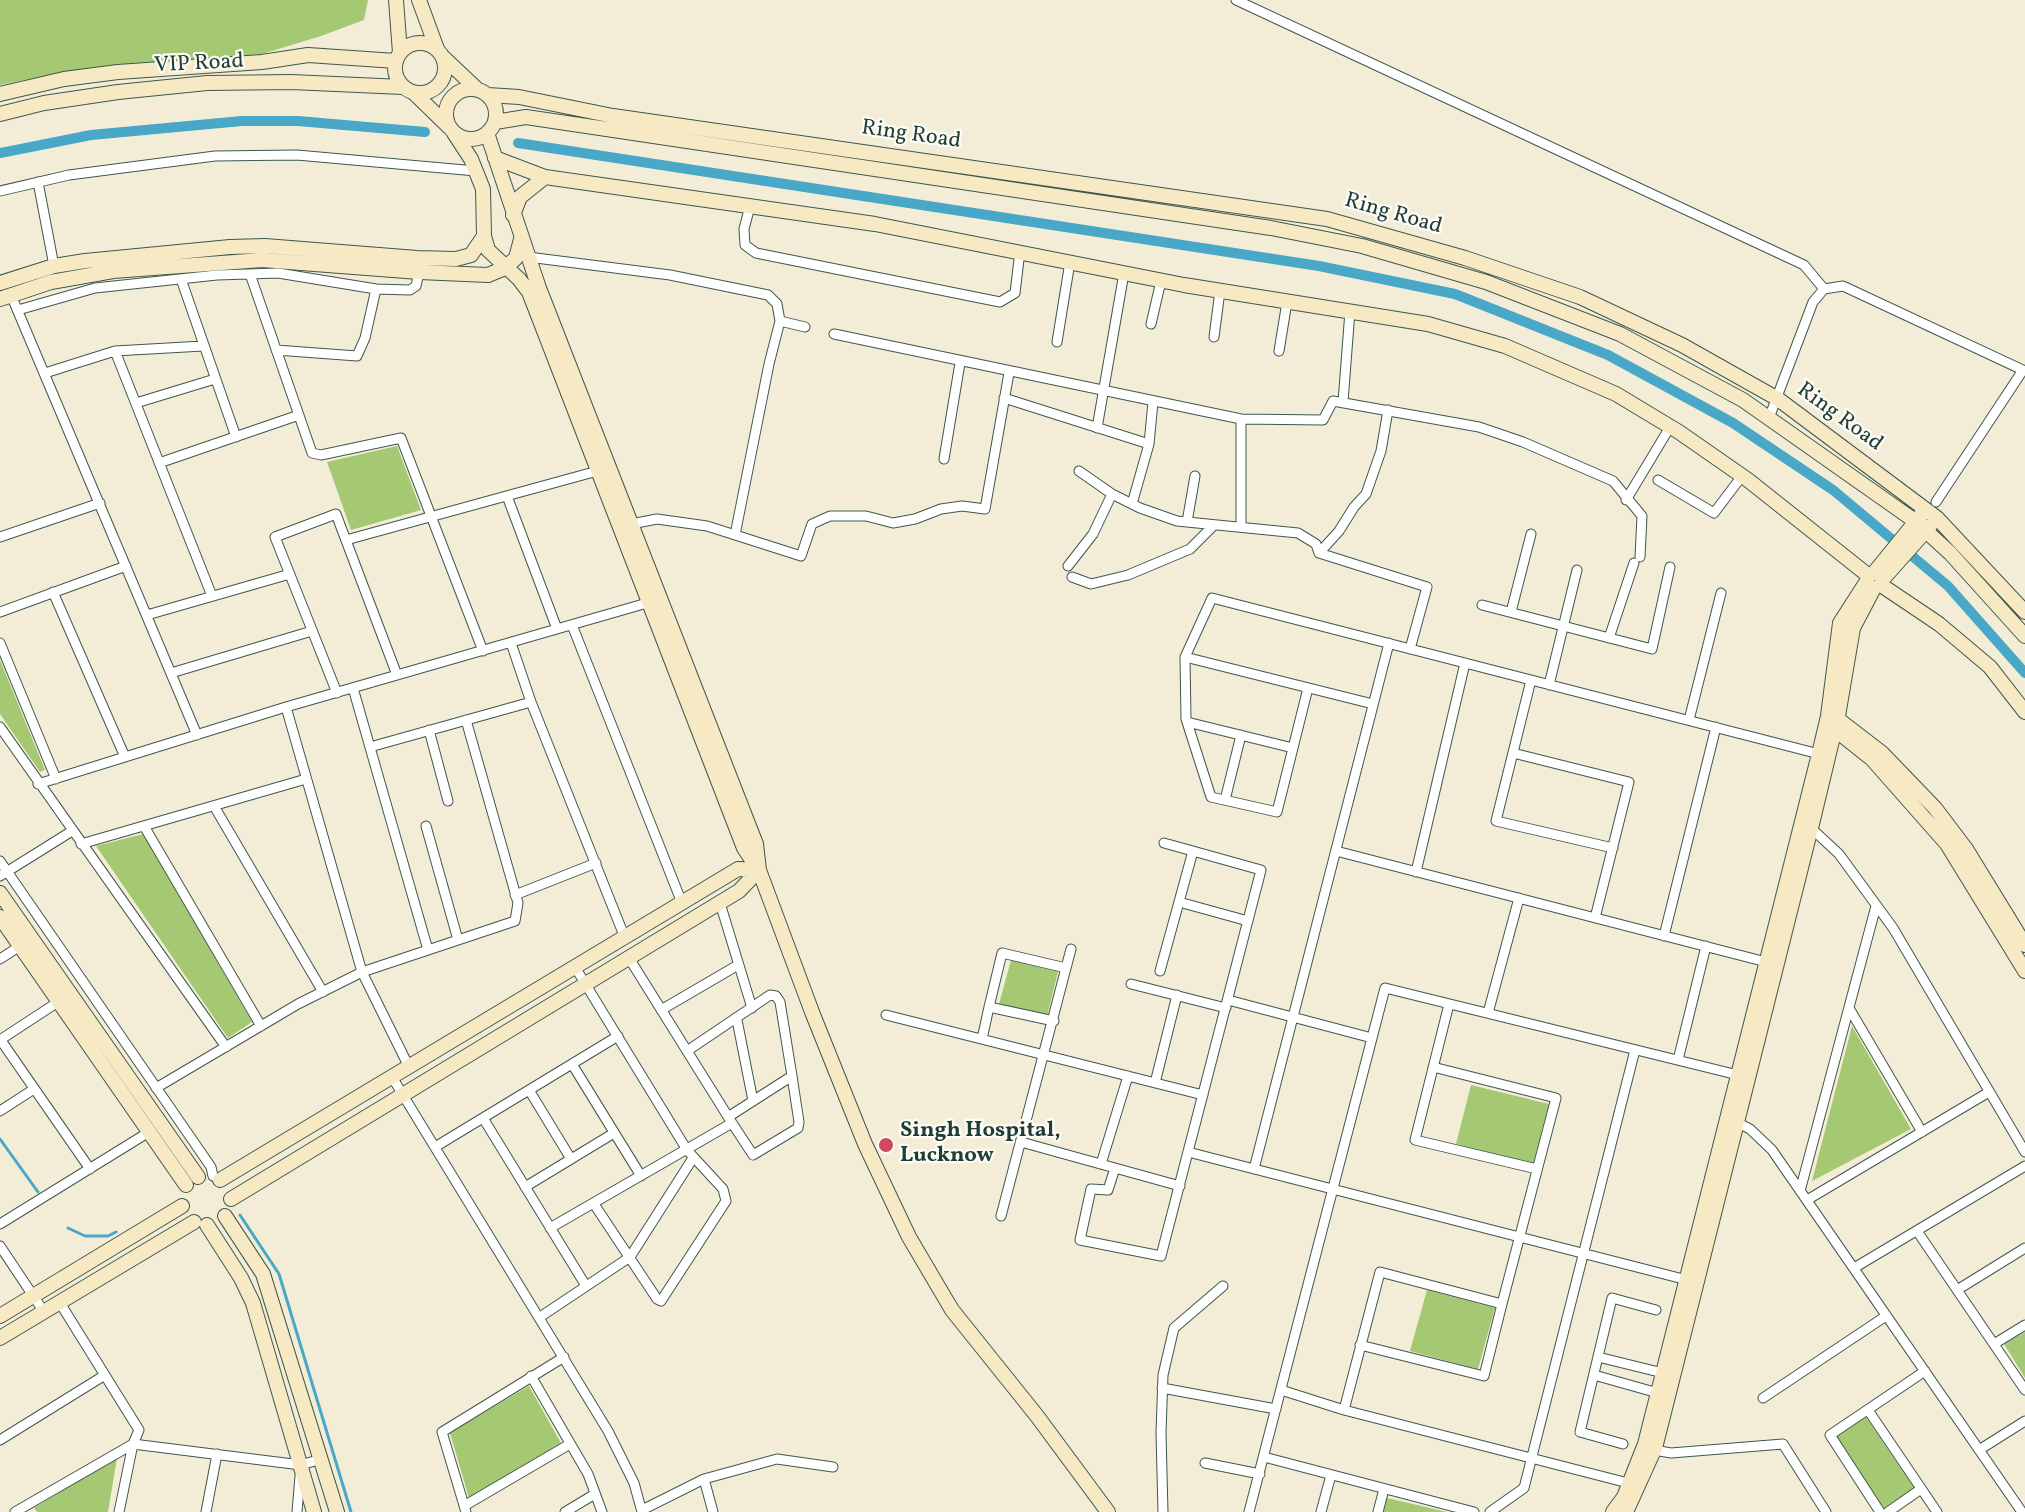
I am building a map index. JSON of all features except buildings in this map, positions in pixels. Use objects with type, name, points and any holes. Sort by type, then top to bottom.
[{"type":"street","points":[[396,0],[398,57],[395,71],[408,90],[464,139],[474,139],[491,127],[526,117],[1270,228],[1362,246],[1486,282],[1620,334],[1743,400],[1769,418],[1915,532],[1950,554],[2025,636]]},
{"type":"street","points":[[408,90],[423,93],[440,84],[445,65],[419,0]]},
{"type":"street","points":[[1236,0],[1804,265],[1824,289]]},
{"type":"street","points":[[398,57],[417,43],[439,53],[483,93],[496,113],[491,127],[495,158],[513,215],[603,470],[631,524],[654,601]]},
{"type":"street","name":"VIP Road","points":[[0,94],[64,79],[118,72],[262,62],[308,55],[398,57]]},
{"type":"street","name":"VIP Road","points":[[0,114],[44,103],[108,93],[207,83],[291,82],[408,90]]},
{"type":"street","points":[[483,93],[459,93],[451,99],[446,117],[476,171],[483,189],[484,236],[488,250],[519,279],[529,292],[603,470],[654,601],[744,848],[759,870],[812,1012],[865,1144],[909,1237],[952,1310],[1108,1512]]},
{"type":"street","name":"Ring Road","points":[[483,93],[519,97],[613,116],[1327,219],[1465,258],[1580,297],[1682,345],[1778,399],[1934,510],[2025,612]]},
{"type":"street","points":[[0,191],[69,175],[215,156],[297,155],[476,171]]},
{"type":"street","points":[[495,158],[545,177],[875,224],[1020,251],[1161,281],[1428,324],[1505,346],[1616,394],[1742,476],[1874,581],[1939,624],[1990,667],[2025,712]]},
{"type":"street","points":[[513,215],[520,197],[545,177]]},
{"type":"street","points":[[38,182],[54,266]]},
{"type":"street","points":[[750,206],[744,229],[745,245],[756,253],[1000,302],[1015,293],[1020,251]]},
{"type":"street","points":[[0,283],[54,266],[85,261],[265,246],[456,259],[471,255],[484,236]]},
{"type":"street","points":[[197,735],[18,310],[6,297],[51,282],[112,271],[262,260],[488,275],[505,268],[516,258],[521,237]]},
{"type":"street","points":[[528,257],[670,275],[768,295],[777,304],[780,321],[769,364],[735,535]]},
{"type":"street","points":[[1057,342],[1070,262]]},
{"type":"street","points":[[18,310],[95,288],[250,274],[278,273],[376,289],[410,290],[417,284],[419,272]]},
{"type":"street","points":[[1097,428],[1124,273]]},
{"type":"street","points":[[250,274],[312,453],[321,455],[401,438],[483,651]]},
{"type":"street","points":[[181,279],[236,437]]},
{"type":"street","points":[[1151,324],[1161,281]]},
{"type":"street","points":[[1613,1512],[1634,1484],[1654,1450],[1692,1281],[1832,720],[1840,623],[1934,510],[2024,371],[1843,286],[1824,289],[1813,302],[1769,418]]},
{"type":"street","points":[[276,350],[357,356],[365,338],[376,289]]},
{"type":"street","points":[[1214,338],[1220,291]]},
{"type":"street","points":[[1279,351],[1287,302]]},
{"type":"street","points":[[1342,402],[1350,311]]},
{"type":"street","points":[[780,321],[805,327]]},
{"type":"street","points":[[834,334],[960,363],[1241,419],[1323,420],[1334,401],[1479,427],[1523,442],[1613,481],[1641,516],[1637,560],[1609,638]]},
{"type":"street","points":[[45,373],[115,351],[203,346]]},
{"type":"street","points":[[115,351],[212,596]]},
{"type":"street","points":[[944,459],[960,363]]},
{"type":"street","points":[[631,524],[657,519],[707,526],[801,556],[812,524],[830,516],[866,516],[892,523],[915,519],[941,509],[962,506],[985,509],[1009,372]]},
{"type":"street","points":[[136,403],[215,379]]},
{"type":"street","points":[[1004,398],[1149,444]]},
{"type":"street","points":[[1132,504],[1149,444],[1153,402]]},
{"type":"street","points":[[1318,553],[1339,531],[1354,507],[1366,495],[1381,451],[1388,410]]},
{"type":"street","points":[[159,463],[299,415]]},
{"type":"street","points":[[1241,419],[1242,527]]},
{"type":"street","points":[[1626,500],[1670,427]]},
{"type":"street","points":[[346,540],[603,470]]},
{"type":"street","points":[[1079,471],[1112,494],[1132,504],[1187,522],[1298,533],[1316,544],[1318,553]]},
{"type":"street","points":[[1187,522],[1195,476]]},
{"type":"street","points":[[1658,480],[1714,513],[1742,476]]},
{"type":"street","points":[[1068,566],[1094,534],[1112,494]]},
{"type":"street","points":[[507,496],[557,629]]},
{"type":"street","points":[[0,537],[100,503]]},
{"type":"street","points":[[337,693],[275,537],[336,514],[397,675]]},
{"type":"street","points":[[1072,577],[1090,584],[1128,575],[1190,549],[1213,526]]},
{"type":"street","points":[[1511,612],[1532,534]]},
{"type":"street","points":[[1318,553],[1427,587],[1410,649]]},
{"type":"street","points":[[0,612],[126,566]]},
{"type":"street","points":[[1482,604],[1652,649],[1670,567]]},
{"type":"street","points":[[1549,685],[1577,570]]},
{"type":"street","points":[[147,615],[290,574]]},
{"type":"street","points":[[53,592],[125,757]]},
{"type":"street","points":[[1689,720],[1721,593]]},
{"type":"street","points":[[1308,688],[1277,812],[1211,797],[1187,722],[1185,657],[1212,598],[1823,755]]},
{"type":"street","points":[[38,784],[353,688],[654,601]]},
{"type":"street","points":[[572,625],[682,903]]},
{"type":"street","points":[[171,673],[312,631]]},
{"type":"street","points":[[0,643],[56,779]]},
{"type":"street","points":[[511,643],[531,702],[625,938]]},
{"type":"street","points":[[1254,1169],[1389,643]]},
{"type":"street","points":[[1185,657],[1373,704]]},
{"type":"street","points":[[1416,872],[1466,663]]},
{"type":"street","points":[[1531,680],[1496,821],[1613,848]]},
{"type":"street","points":[[353,688],[428,950]]},
{"type":"street","points":[[370,747],[531,702]]},
{"type":"street","points":[[286,708],[362,972],[409,1066]]},
{"type":"street","points":[[156,1088],[261,1026],[362,972],[514,921],[518,913],[515,895],[466,720]]},
{"type":"street","points":[[1832,720],[1907,777],[2020,945],[2025,970]]},
{"type":"street","points":[[1187,722],[1293,748]]},
{"type":"street","points":[[0,727],[38,784],[226,1047]]},
{"type":"street","points":[[1664,936],[1716,727]]},
{"type":"street","points":[[429,730],[448,801]]},
{"type":"street","points":[[1225,800],[1240,735]]},
{"type":"street","points":[[1513,753],[1629,782],[1595,918]]},
{"type":"street","points":[[1770,963],[1811,828],[1823,755]]},
{"type":"street","points":[[81,844],[306,779]]},
{"type":"street","points":[[214,806],[323,992]]},
{"type":"street","points":[[144,826],[261,1026]]},
{"type":"street","points":[[426,826],[458,940]]},
{"type":"street","points":[[1811,828],[1839,854],[1876,906],[1932,992],[2025,1152]]},
{"type":"street","points":[[4,874],[72,831]]},
{"type":"street","points":[[1115,1168],[1108,1190],[1091,1189],[1080,1240],[1161,1257],[1262,870],[1164,843]]},
{"type":"street","points":[[1160,971],[1193,851]]},
{"type":"street","points":[[1336,851],[1770,963]]},
{"type":"street","points":[[0,861],[4,874],[156,1088],[211,1167],[216,1178],[228,1188],[231,1199],[225,1216],[218,1222],[201,1224],[0,1338]]},
{"type":"street","points":[[515,895],[596,863]]},
{"type":"street","points":[[314,1512],[253,1304],[241,1278],[201,1224],[184,1213],[182,1194],[186,1185],[198,1177],[216,1178],[392,1077],[738,869],[759,870]]},
{"type":"street","points":[[231,1199],[720,903],[739,891],[759,870]]},
{"type":"street","points":[[0,893],[58,1002],[186,1185]]},
{"type":"street","points":[[1488,1013],[1519,898]]},
{"type":"street","points":[[1179,902],[1248,921]]},
{"type":"street","points":[[720,903],[752,1008]]},
{"type":"street","points":[[1800,1191],[1876,906]]},
{"type":"street","points":[[0,917],[26,942],[198,1177]]},
{"type":"street","points":[[0,959],[26,942]]},
{"type":"street","points":[[1678,1060],[1706,946]]},
{"type":"street","points":[[1001,1216],[1054,1021],[1071,949]]},
{"type":"street","points":[[982,1039],[1002,953],[1066,968]]},
{"type":"street","points":[[629,958],[730,1120],[753,1155],[794,1132],[799,1122],[780,1002],[776,996],[770,995],[687,1051]]},
{"type":"street","points":[[661,1010],[738,965]]},
{"type":"street","points":[[575,967],[687,1149],[723,1189],[726,1201],[661,1301],[657,1299],[594,1204]]},
{"type":"street","points":[[1131,984],[1293,1017],[1372,1038]]},
{"type":"street","points":[[1249,1512],[1385,988],[1742,1076]]},
{"type":"street","points":[[1155,1083],[1177,995]]},
{"type":"street","points":[[58,1002],[0,1040],[90,1169]]},
{"type":"street","points":[[1449,1004],[1415,1140],[1537,1169]]},
{"type":"street","points":[[989,1007],[1054,1021]]},
{"type":"street","points":[[1849,1008],[1922,1131]]},
{"type":"street","points":[[886,1015],[1203,1095]]},
{"type":"street","points":[[736,1020],[753,1101]]},
{"type":"street","points":[[435,1147],[618,1036]]},
{"type":"street","points":[[1490,1512],[1524,1488],[1635,1050]]},
{"type":"street","points":[[572,1064],[641,1176]]},
{"type":"street","points":[[1360,1345],[1484,1376],[1556,1098],[1433,1067]]},
{"type":"street","points":[[550,1228],[687,1149],[792,1076]]},
{"type":"street","points":[[1101,1164],[1128,1076]]},
{"type":"street","points":[[1626,1512],[1663,1373],[1692,1281],[1736,1122],[1742,1076]]},
{"type":"street","points":[[392,1077],[608,1431],[634,1483],[642,1511],[704,1479],[777,1459],[833,1467]]},
{"type":"street","points":[[0,1111],[34,1089]]},
{"type":"street","points":[[529,1090],[571,1159]]},
{"type":"street","points":[[1807,1200],[1989,1092]]},
{"type":"street","points":[[483,1118],[586,1286]]},
{"type":"street","points":[[1736,1122],[1750,1129],[1772,1150],[2020,1509]]},
{"type":"street","points":[[0,1224],[149,1132]]},
{"type":"street","points":[[525,1187],[614,1133]]},
{"type":"street","points":[[1021,1142],[1180,1186]]},
{"type":"street","points":[[1188,1152],[1692,1281]]},
{"type":"street","points":[[540,1317],[630,1257],[693,1158]]},
{"type":"street","points":[[1854,1268],[2025,1166]]},
{"type":"street","points":[[0,1316],[182,1206]]},
{"type":"street","points":[[225,1216],[263,1274],[337,1512]]},
{"type":"street","points":[[1917,1231],[2025,1390]]},
{"type":"street","points":[[0,1246],[44,1312]]},
{"type":"street","points":[[1957,1290],[2025,1248]]},
{"type":"street","points":[[1344,1410],[1380,1272],[1502,1304]]},
{"type":"street","points":[[1163,1512],[1162,1376],[1174,1328],[1223,1286]]},
{"type":"street","points":[[1623,1444],[1580,1432],[1612,1298],[1656,1310]]},
{"type":"street","points":[[60,1303],[139,1430],[133,1444],[119,1512]]},
{"type":"street","points":[[1763,1398],[1886,1316]]},
{"type":"street","points":[[1994,1344],[2025,1325]]},
{"type":"street","points":[[564,1356],[442,1432],[465,1509],[570,1444]]},
{"type":"street","points":[[1598,1357],[1663,1373]]},
{"type":"street","points":[[1880,1512],[1830,1435],[1925,1371]]},
{"type":"street","points":[[0,1440],[105,1375]]},
{"type":"street","points":[[1594,1376],[1658,1393]]},
{"type":"street","points":[[531,1377],[588,1474],[602,1512]]},
{"type":"street","points":[[1162,1388],[1276,1409]]},
{"type":"street","points":[[1281,1390],[1344,1410],[1634,1484]]},
{"type":"street","points":[[1868,1410],[1937,1512]]},
{"type":"street","points":[[1979,1450],[2025,1421]]},
{"type":"street","points":[[15,1512],[27,1509],[133,1444],[301,1465],[321,1459]]},
{"type":"street","points":[[1654,1450],[1671,1454],[1783,1444],[1826,1511],[1813,1512]]},
{"type":"street","points":[[206,1512],[217,1454]]},
{"type":"street","points":[[1264,1457],[1474,1512]]},
{"type":"street","points":[[1205,1463],[1260,1474]]},
{"type":"street","points":[[297,1512],[301,1465]]},
{"type":"street","points":[[1321,1512],[1331,1475]]},
{"type":"street","points":[[704,1479],[713,1512]]},
{"type":"street","points":[[1378,1512],[1384,1489]]},
{"type":"street","points":[[1888,1512],[1921,1489]]},
{"type":"street","points":[[565,1512],[595,1494]]},
{"type":"green space","points":[[0,0],[368,0],[364,20],[262,54],[63,72],[0,85]]},
{"type":"green space","points":[[397,446],[421,510],[351,530],[327,462]]},
{"type":"green space","points":[[0,660],[45,770],[40,772],[0,714]]},
{"type":"green space","points":[[143,834],[252,1022],[228,1038],[96,846]]},
{"type":"green space","points":[[1011,960],[1058,972],[1047,1016],[999,1004]]},
{"type":"green space","points":[[1852,1026],[1911,1129],[1812,1181]]},
{"type":"green space","points":[[1471,1085],[1549,1104],[1533,1164],[1456,1144]]},
{"type":"green space","points":[[1427,1290],[1495,1308],[1478,1369],[1410,1351]]},
{"type":"green space","points":[[2025,1332],[2025,1378],[2004,1344]]},
{"type":"green space","points":[[529,1386],[561,1443],[469,1498],[450,1433]]},
{"type":"green space","points":[[1866,1417],[1914,1488],[1884,1508],[1836,1437]]},
{"type":"green space","points":[[117,1458],[108,1512],[37,1512],[34,1508]]},
{"type":"green space","points":[[1387,1498],[1447,1512],[1383,1512]]},
{"type":"waterway","points":[[0,153],[91,135],[242,121],[298,121],[425,132]]},
{"type":"waterway","points":[[518,143],[1319,266],[1455,294],[1608,355],[1733,423],[1833,490],[1948,586],[2025,673]]},
{"type":"waterway","points":[[0,1139],[38,1192]]},
{"type":"waterway","points":[[240,1215],[279,1274],[351,1512]]},
{"type":"waterway","points":[[68,1228],[85,1236],[108,1236],[116,1232]]},
{"type":"place","name":"Singh Hospital, Lucknow","points":[[886,1145]]}]
